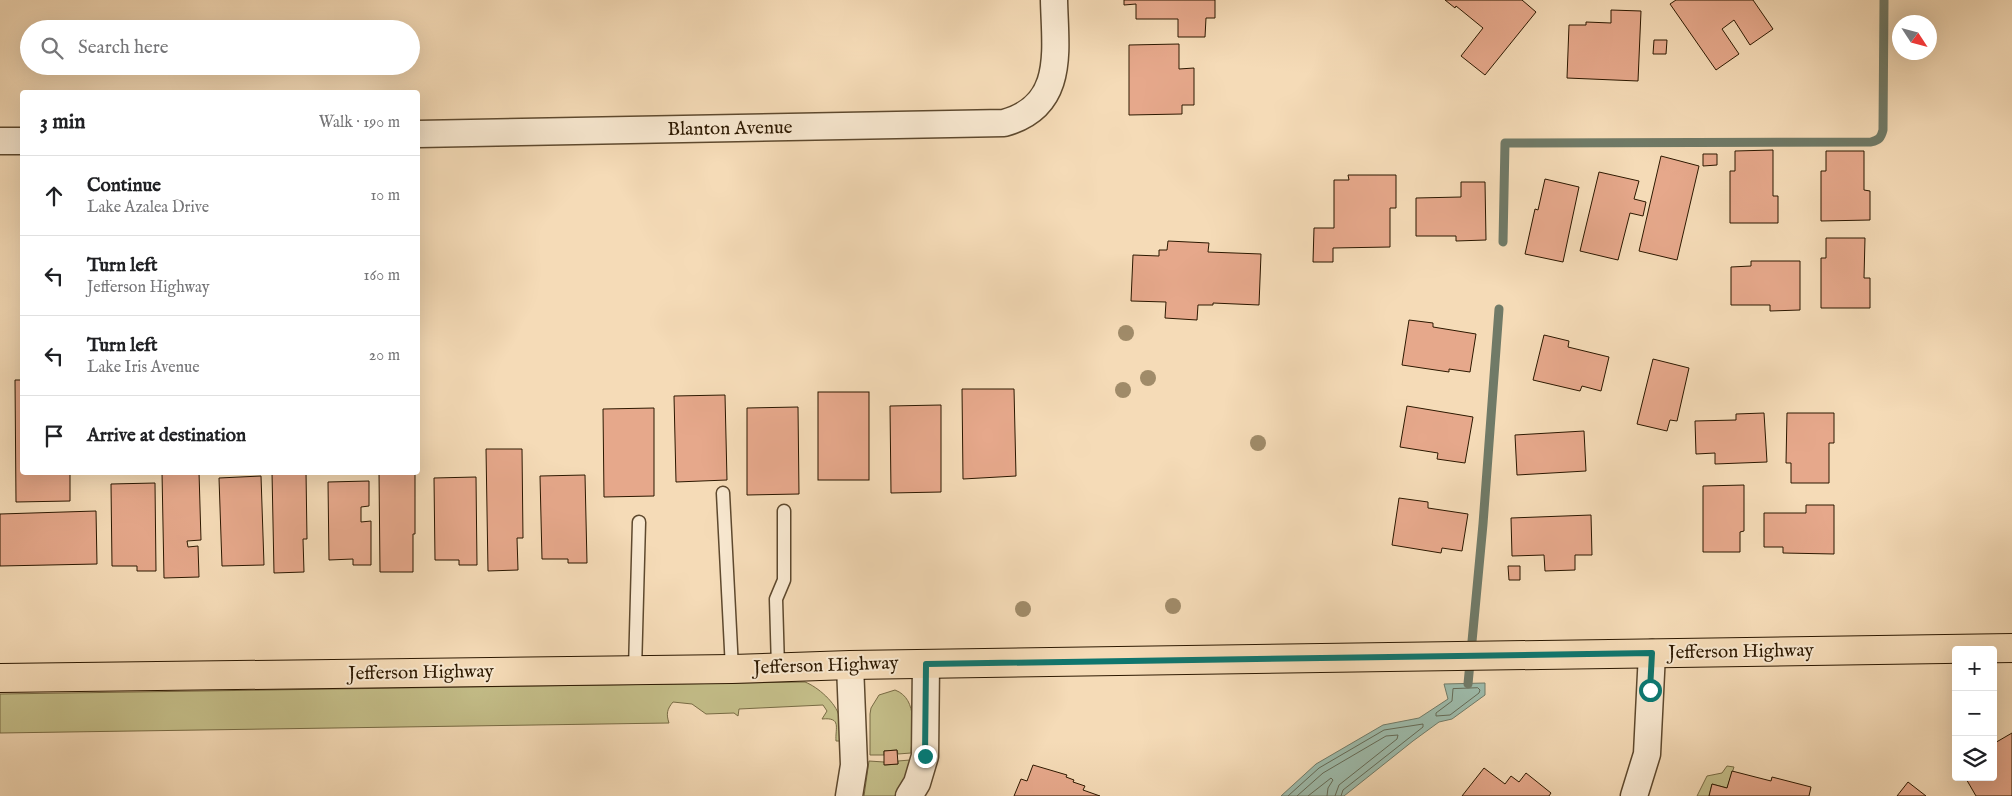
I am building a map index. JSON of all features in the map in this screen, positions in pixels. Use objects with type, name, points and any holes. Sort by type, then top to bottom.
[{"type":"main road","name":"Jefferson Highway","points":[[0,678],[732,669],[850,665],[1328,657],[2012,648]]},
{"type":"street","name":"Blanton Avenue","points":[[420,134],[991,124],[1016,120],[1036,104],[1052,81],[1056,63],[1054,0]]},
{"type":"street","points":[[0,141],[20,141]]},
{"type":"street","points":[[1634,796],[1647,754],[1652,653]]},
{"type":"street","points":[[909,796],[916,783],[925,756],[926,664]]},
{"type":"street","points":[[849,796],[854,765],[850,665]]},
{"type":"lane","points":[[723,493],[732,669]]},
{"type":"lane","points":[[778,668],[776,599],[784,580],[784,511]]},
{"type":"lane","points":[[635,670],[639,522]]},
{"type":"shaded area","points":[[805,682],[821,692],[834,706],[839,716],[842,741],[836,741],[835,722],[822,719],[827,711],[823,705],[739,709],[738,716],[734,713],[706,714],[692,704],[673,702],[668,712],[669,723],[0,733],[0,694]]},
{"type":"shaded area","points":[[895,690],[903,694],[911,708],[913,726],[911,753],[898,754],[897,750],[884,751],[884,755],[870,755],[871,708],[879,695]]},
{"type":"shaded area","points":[[910,760],[906,777],[897,796],[864,796],[869,761],[884,762],[885,765],[898,764],[898,761]]},
{"type":"shaded area","points":[[1727,766],[1734,767],[1727,788],[1712,784],[1709,796],[1697,796],[1707,776],[1722,773]]},
{"type":"water","points":[[1485,683],[1485,695],[1452,719],[1439,722],[1344,796],[1281,796],[1316,764],[1383,725],[1419,718],[1448,699],[1444,684]]},
{"type":"building","points":[[1124,0],[1215,0],[1215,18],[1206,18],[1205,37],[1178,37],[1178,19],[1136,19],[1136,4],[1124,5]]},
{"type":"building","points":[[1445,0],[1522,0],[1536,12],[1485,75],[1461,56],[1483,28],[1456,6],[1455,8]]},
{"type":"building","points":[[1676,0],[1753,0],[1773,29],[1750,45],[1734,20],[1722,29],[1739,54],[1716,70],[1670,4]]},
{"type":"building","points":[[1611,10],[1641,11],[1638,81],[1567,78],[1569,25],[1586,25],[1586,22],[1611,23]]},
{"type":"building","points":[[1654,40],[1667,40],[1666,54],[1653,54]]},
{"type":"building","points":[[1179,44],[1179,69],[1194,68],[1194,105],[1182,105],[1182,114],[1129,115],[1129,45]]},
{"type":"building","points":[[1773,150],[1773,196],[1778,196],[1778,223],[1730,223],[1730,171],[1735,171],[1735,151]]},
{"type":"building","points":[[1826,151],[1864,151],[1864,190],[1870,191],[1870,220],[1821,221],[1821,171],[1826,171]]},
{"type":"building","points":[[1703,154],[1717,154],[1717,165],[1703,166]]},
{"type":"building","points":[[1661,156],[1699,166],[1677,260],[1639,251]]},
{"type":"building","points":[[1599,172],[1639,181],[1634,199],[1646,202],[1643,216],[1630,213],[1618,260],[1580,251]]},
{"type":"building","points":[[1348,175],[1396,175],[1396,208],[1390,208],[1390,247],[1333,248],[1333,262],[1313,262],[1314,228],[1334,228],[1334,180],[1349,180]]},
{"type":"building","points":[[1545,179],[1579,187],[1563,262],[1525,254],[1535,209],[1538,210]]},
{"type":"building","points":[[1461,182],[1485,182],[1486,240],[1456,241],[1456,236],[1416,236],[1416,198],[1461,197]]},
{"type":"building","points":[[1826,238],[1865,238],[1864,278],[1870,278],[1870,308],[1821,308],[1821,258],[1826,258]]},
{"type":"building","points":[[1168,241],[1209,243],[1208,252],[1261,254],[1259,305],[1213,303],[1213,305],[1198,305],[1197,320],[1165,318],[1166,302],[1131,301],[1133,255],[1159,256],[1159,250],[1167,250]]},
{"type":"building","points":[[1751,261],[1800,261],[1800,310],[1770,311],[1770,305],[1731,305],[1731,267],[1751,266]]},
{"type":"building","points":[[1409,320],[1433,323],[1433,327],[1476,334],[1470,372],[1449,369],[1449,372],[1402,365]]},
{"type":"building","points":[[1544,335],[1569,341],[1568,347],[1609,357],[1601,391],[1582,386],[1580,391],[1533,380]]},
{"type":"building","points":[[1653,359],[1689,368],[1677,421],[1670,420],[1667,431],[1637,424]]},
{"type":"building","points":[[15,380],[20,380],[20,475],[70,475],[70,501],[16,502]]},
{"type":"building","points":[[962,389],[1014,389],[1016,476],[963,479]]},
{"type":"building","points":[[818,392],[869,392],[869,480],[818,480]]},
{"type":"building","points":[[725,395],[727,480],[676,482],[674,396]]},
{"type":"building","points":[[941,405],[941,492],[891,493],[890,406]]},
{"type":"building","points":[[1407,406],[1473,417],[1465,463],[1437,459],[1438,453],[1400,447]]},
{"type":"building","points":[[798,407],[799,494],[747,495],[747,408]]},
{"type":"building","points":[[654,408],[654,496],[604,497],[603,409]]},
{"type":"building","points":[[1764,413],[1767,462],[1715,464],[1715,453],[1696,454],[1695,421],[1736,420],[1736,414]]},
{"type":"building","points":[[1787,413],[1834,413],[1834,443],[1829,443],[1829,483],[1791,483],[1791,463],[1786,463]]},
{"type":"building","points":[[1584,431],[1586,471],[1517,475],[1515,435]]},
{"type":"building","points":[[486,449],[522,449],[523,538],[517,538],[518,570],[488,571]]},
{"type":"building","points":[[162,475],[199,475],[201,540],[187,541],[188,547],[198,546],[199,577],[164,578]]},
{"type":"building","points":[[272,475],[306,475],[307,539],[303,539],[304,572],[274,573]]},
{"type":"building","points":[[379,475],[415,475],[413,572],[380,572]]},
{"type":"building","points":[[585,475],[587,563],[568,563],[568,559],[542,559],[540,476]]},
{"type":"building","points":[[261,476],[264,565],[222,566],[219,478]]},
{"type":"building","points":[[476,477],[477,565],[459,565],[459,560],[435,560],[434,478]]},
{"type":"building","points":[[369,481],[369,506],[361,507],[361,522],[371,521],[371,565],[353,565],[353,559],[329,560],[328,482]]},
{"type":"building","points":[[155,483],[156,571],[137,571],[137,566],[112,566],[111,484]]},
{"type":"building","points":[[1744,485],[1744,531],[1740,532],[1740,552],[1703,552],[1703,486]]},
{"type":"building","points":[[1399,498],[1428,502],[1428,508],[1468,514],[1462,551],[1442,548],[1441,553],[1392,545]]},
{"type":"building","points":[[1806,505],[1834,505],[1834,554],[1783,553],[1783,547],[1764,547],[1764,513],[1806,513]]},
{"type":"building","points":[[96,511],[97,564],[0,566],[0,514]]},
{"type":"building","points":[[1591,515],[1592,555],[1575,555],[1575,570],[1545,571],[1544,555],[1512,556],[1511,518]]},
{"type":"building","points":[[1508,566],[1520,566],[1520,580],[1509,580]]},
{"type":"building","points":[[2012,733],[2012,796],[1976,796],[1967,781],[1997,781],[1997,742]]},
{"type":"building","points":[[897,750],[898,764],[884,765],[884,751]]},
{"type":"building","points":[[1033,765],[1067,775],[1066,777],[1074,780],[1073,782],[1085,786],[1083,790],[1100,796],[1014,796],[1021,779],[1027,781]]},
{"type":"building","points":[[1484,768],[1505,784],[1511,776],[1519,782],[1526,773],[1551,793],[1549,796],[1462,796]]},
{"type":"building","points":[[1732,771],[1771,781],[1772,777],[1811,787],[1809,796],[1709,796],[1712,784],[1727,788]]},
{"type":"building","points":[[1908,782],[1926,796],[1897,796]]},
{"type":"waterway","points":[[1503,242],[1505,143],[1871,142],[1878,139],[1883,130],[1884,0]]},
{"type":"waterway","points":[[1468,684],[1483,524],[1499,309]]},
{"type":"route","points":[[925,756],[926,664],[1652,653],[1650,690]]}]
